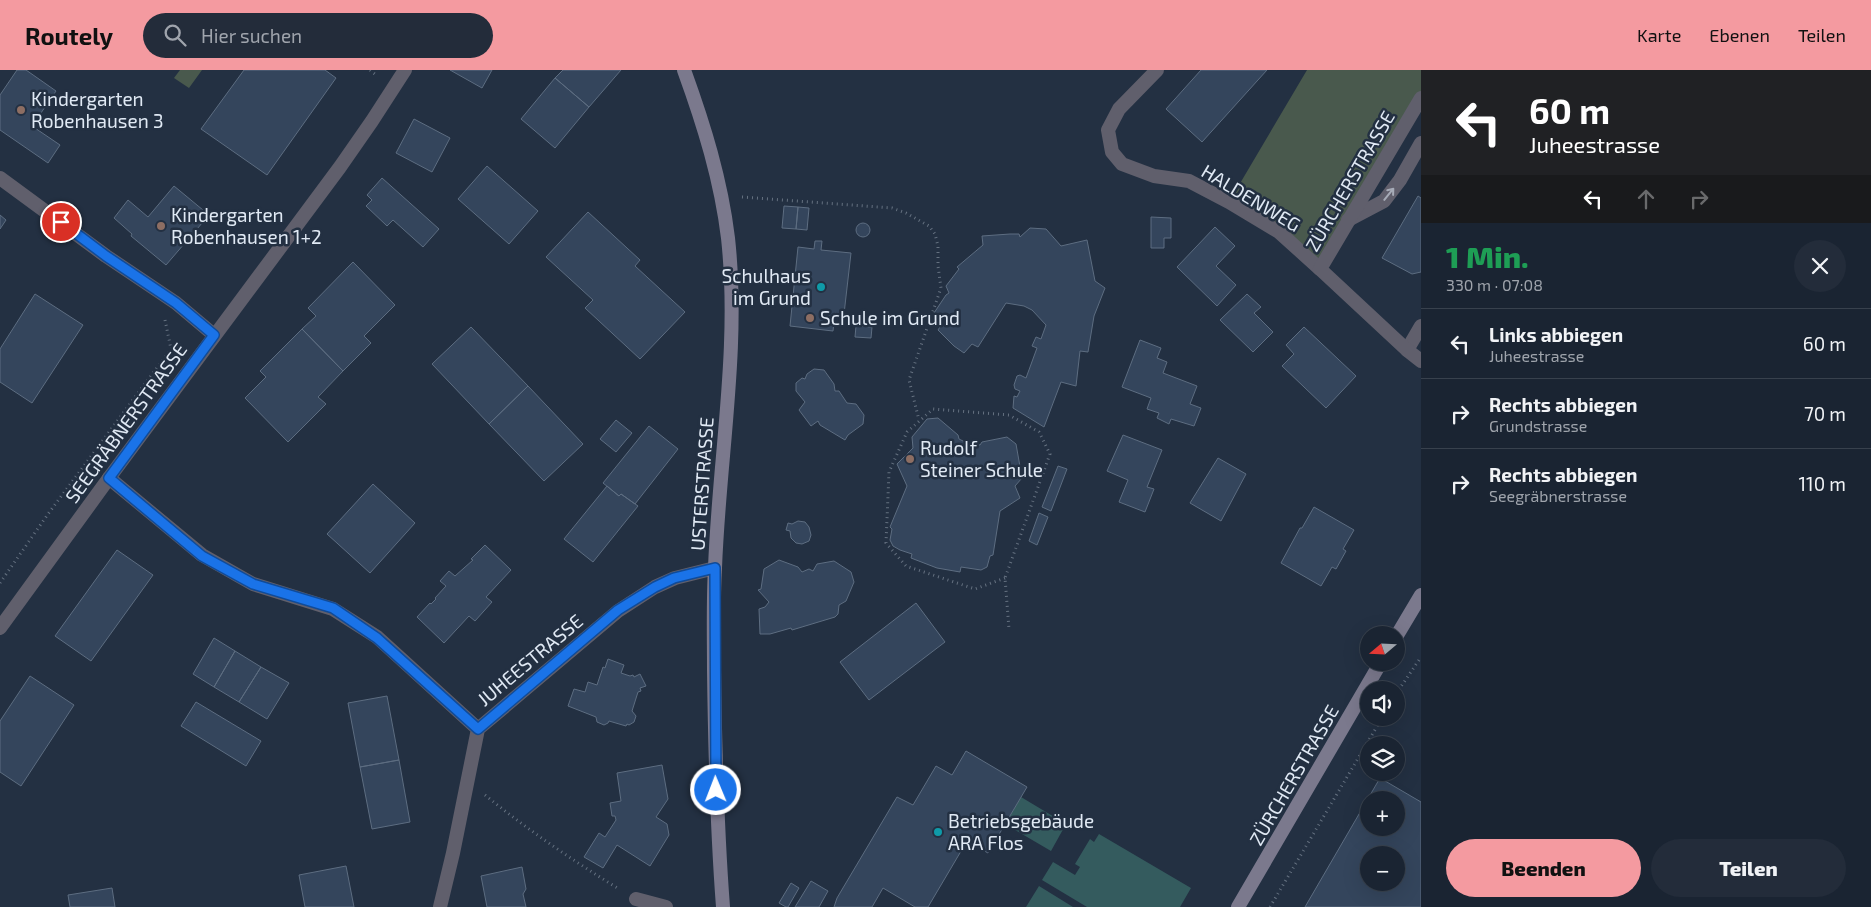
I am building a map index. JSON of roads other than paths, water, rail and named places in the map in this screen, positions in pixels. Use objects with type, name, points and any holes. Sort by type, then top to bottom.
[{"type":"main road","name":"USTERSTRASSE","points":[[684,70],[700,113],[715,166],[728,240],[731,351],[715,568],[716,781],[723,907]]},
{"type":"main road","points":[[1402,626],[1421,594]]},
{"type":"main road","name":"ZÜRCHERSTRASSE","points":[[1238,907],[1376,671]]},
{"type":"street","name":"SEEGRÄBNERSTRASSE","points":[[0,628],[214,335],[340,167],[405,70]]},
{"type":"street","name":"HALDENWEG","points":[[1157,70],[1119,109],[1108,130],[1112,152],[1122,164],[1154,176],[1189,181],[1229,202],[1279,232],[1320,269]]},
{"type":"street","name":"ZÜRCHERSTRASSE","points":[[1421,98],[1320,269],[1406,350],[1421,361]]},
{"type":"street","points":[[1348,220],[1384,201],[1400,180],[1421,143]]},
{"type":"street","points":[[0,178],[106,256],[176,303],[214,335]]},
{"type":"street","points":[[1406,350],[1421,326]]},
{"type":"street","points":[[109,478],[202,556],[253,584],[333,608],[377,638],[478,729]]},
{"type":"street","name":"JUHEESTRASSE","points":[[440,907],[478,729],[618,610],[655,587],[674,578],[715,568]]},
{"type":"street","points":[[636,898],[666,907]]},
{"type":"place","name":"Kindergarten Robenhausen 3","points":[[21,110]]},
{"type":"place","name":"Kindergarten Robenhausen 1+2","points":[[161,226]]},
{"type":"place","name":"Schulhaus im Grund","points":[[821,287]]},
{"type":"place","name":"Schule im Grund","points":[[810,318]]},
{"type":"place","name":"Rudolf Steiner Schule","points":[[910,459]]},
{"type":"place","name":"Betriebsgebäude ARA Flos","points":[[938,832]]}]
